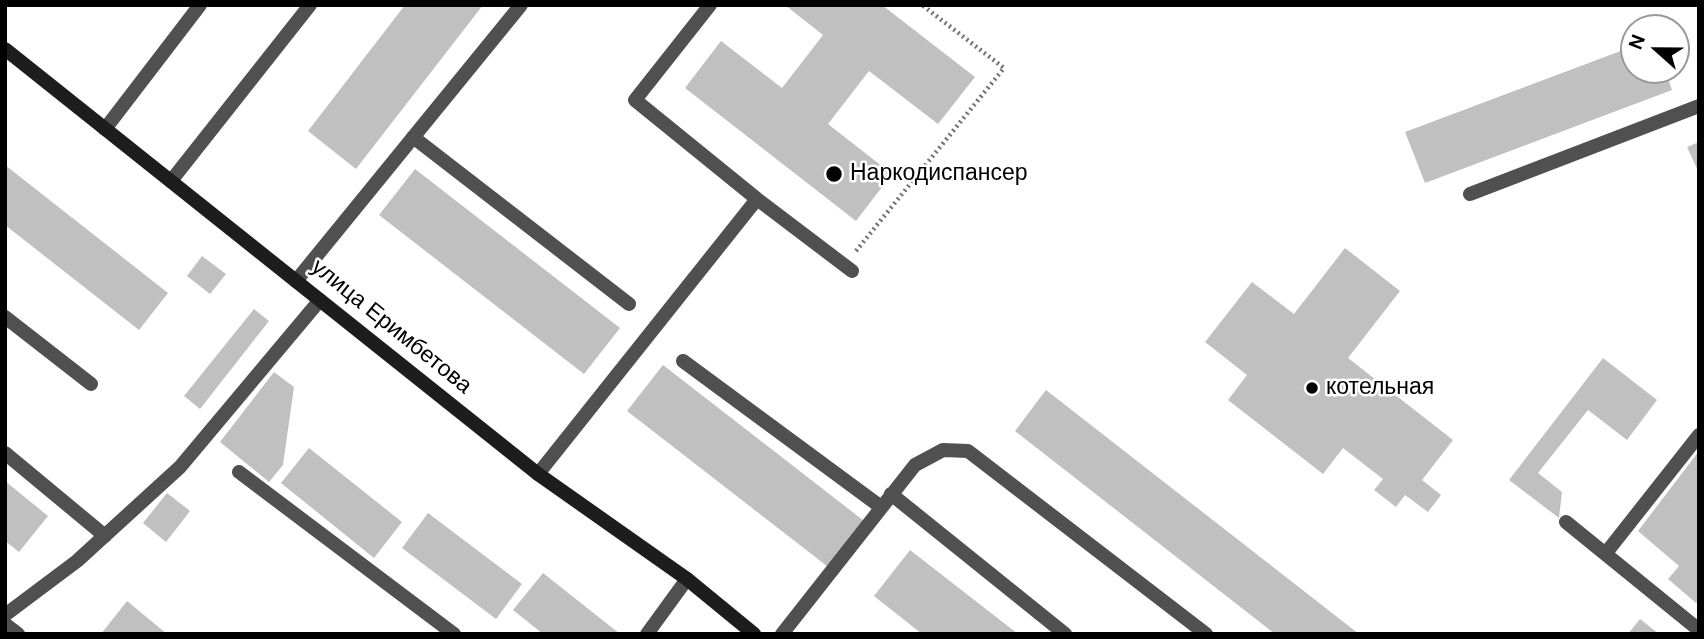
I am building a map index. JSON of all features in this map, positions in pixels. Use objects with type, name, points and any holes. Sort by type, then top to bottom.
[{"type":"street","points":[[105,128],[200,5]]},
{"type":"street","points":[[171,181],[310,5]]},
{"type":"street","points":[[296,281],[521,5]]},
{"type":"street","points":[[710,5],[635,100],[757,199],[849,268]]},
{"type":"street","name":"улица Еримбетова","points":[[5,49],[538,474],[687,579],[754,634]]},
{"type":"street","points":[[1470,194],[1699,106]]},
{"type":"street","points":[[413,137],[629,304]]},
{"type":"street","points":[[538,474],[757,199]]},
{"type":"street","points":[[5,615],[78,561],[180,467],[320,300]]},
{"type":"street","points":[[5,317],[92,384]]},
{"type":"street","points":[[683,361],[881,507]]},
{"type":"street","points":[[1606,553],[1699,435]]},
{"type":"street","points":[[782,634],[915,465],[943,450],[968,451],[1206,634]]},
{"type":"street","points":[[5,453],[105,536]]},
{"type":"street","points":[[239,472],[454,634]]},
{"type":"street","points":[[891,494],[1065,634]]},
{"type":"street","points":[[1566,522],[1699,630]]},
{"type":"street","points":[[648,634],[687,579]]},
{"type":"street","points":[[5,624],[18,634]]},
{"type":"path","points":[[849,268],[1004,68],[922,5]]},
{"type":"building","points":[[405,5],[483,5],[356,169],[308,131]]},
{"type":"building","points":[[785,5],[882,5],[975,77],[938,124],[869,71],[828,124],[892,174],[856,221],[685,88],[721,41],[782,88],[823,35]]},
{"type":"building","points":[[1620,51],[1620,84],[1670,84],[1672,90],[1425,183],[1405,132]]},
{"type":"building","points":[[1699,142],[1699,173],[1687,147]]},
{"type":"building","points":[[5,165],[168,293],[139,330],[5,225]]},
{"type":"building","points":[[415,169],[620,328],[584,374],[379,215]]},
{"type":"building","name":"котельная","points":[[1345,248],[1400,291],[1348,358],[1453,440],[1422,480],[1441,495],[1428,512],[1405,495],[1396,507],[1374,490],[1383,479],[1343,448],[1323,474],[1228,400],[1247,375],[1205,342],[1252,282],[1294,314]]},
{"type":"building","points":[[202,256],[226,274],[210,294],[187,276]]},
{"type":"building","points":[[254,309],[269,321],[200,409],[184,396]]},
{"type":"building","points":[[1603,358],[1657,400],[1627,440],[1588,410],[1538,473],[1562,492],[1559,518],[1509,480]]},
{"type":"building","points":[[663,365],[868,524],[832,570],[627,411]]},
{"type":"building","points":[[274,372],[294,387],[283,465],[269,482],[220,442]]},
{"type":"building","points":[[1046,390],[1359,634],[1275,634],[1015,431]]},
{"type":"building","points":[[309,448],[402,522],[374,558],[281,483]]},
{"type":"building","points":[[1699,451],[1699,600],[1696,603],[1668,579],[1679,566],[1638,531]]},
{"type":"building","points":[[5,481],[48,516],[19,552],[5,541]]},
{"type":"building","points":[[167,493],[190,511],[166,542],[143,523]]},
{"type":"building","points":[[428,513],[522,584],[496,619],[402,548]]},
{"type":"building","points":[[910,550],[1018,634],[922,634],[874,596]]},
{"type":"building","points":[[543,573],[620,634],[543,634],[513,610]]},
{"type":"building","points":[[127,601],[167,634],[101,634]]},
{"type":"building","points":[[1640,619],[1659,634],[1628,634]]},
{"type":"place","name":"Наркодиспансер","points":[[834,174]]},
{"type":"place","name":"котельная","points":[[1312,388]]}]
